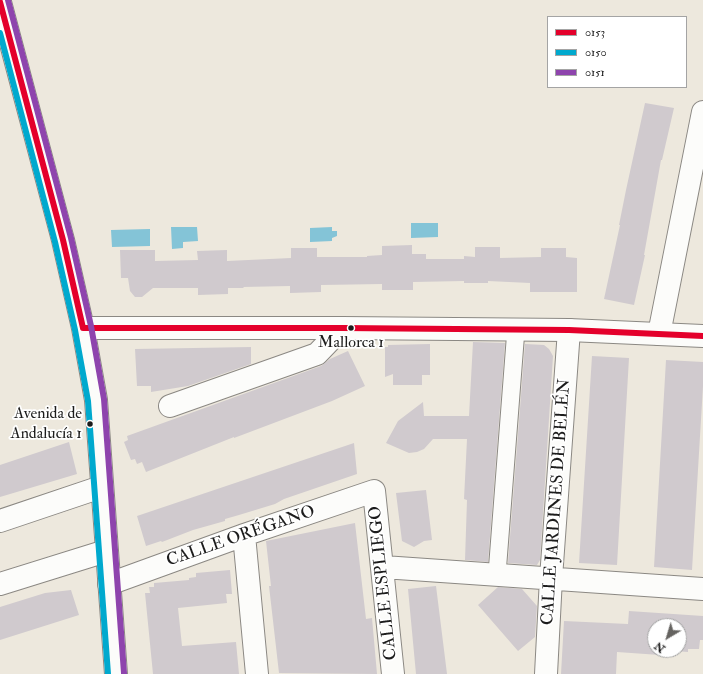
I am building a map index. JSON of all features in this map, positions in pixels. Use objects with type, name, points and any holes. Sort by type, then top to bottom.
[{"type":"street","points":[[0,2],[63,240],[83,328],[96,400],[101,487],[116,674]]},
{"type":"street","points":[[659,334],[696,182],[703,112]]},
{"type":"street","points":[[83,328],[516,329],[703,336]]},
{"type":"street","points":[[170,406],[317,354],[342,328]]},
{"type":"street","points":[[497,574],[516,329]]},
{"type":"street","name":"CALLE JARDINES DE BELÉN","points":[[546,674],[551,578],[569,330]]},
{"type":"street","points":[[0,521],[101,487]]},
{"type":"street","name":"CALLE ORÉGANO","points":[[109,584],[244,535],[374,491]]},
{"type":"street","name":"CALLE ESPLIEGO","points":[[374,491],[393,674]]},
{"type":"street","points":[[244,535],[257,674]]},
{"type":"street","points":[[0,584],[106,551]]},
{"type":"street","points":[[383,567],[703,589]]},
{"type":"water","points":[[411,223],[438,223],[438,237],[411,238]]},
{"type":"water","points":[[171,227],[197,227],[198,241],[183,242],[183,248],[172,249]]},
{"type":"water","points":[[332,227],[332,231],[337,231],[337,236],[332,238],[332,241],[310,242],[310,228]]},
{"type":"water","points":[[150,229],[150,246],[112,247],[111,230]]},
{"type":"building","points":[[645,103],[674,108],[661,160],[645,255],[634,305],[604,299]]},
{"type":"building","points":[[412,245],[412,254],[426,254],[426,259],[464,259],[464,256],[475,257],[475,247],[500,247],[500,258],[541,257],[541,248],[566,248],[566,257],[577,258],[577,292],[530,292],[530,283],[488,281],[488,283],[464,283],[464,281],[413,282],[413,290],[382,290],[382,284],[321,285],[321,292],[290,293],[290,286],[228,288],[228,294],[198,295],[198,288],[153,288],[142,297],[135,297],[130,291],[128,278],[121,278],[120,250],[155,250],[155,261],[198,260],[197,251],[227,250],[227,261],[291,258],[291,248],[317,248],[317,257],[367,257],[382,255],[382,246]]},
{"type":"building","points":[[473,342],[505,343],[488,562],[465,560],[467,500],[464,499],[467,439],[433,439],[424,449],[409,453],[386,443],[398,421],[423,402],[424,416],[469,416]]},
{"type":"building","points":[[430,344],[430,375],[422,375],[422,385],[393,385],[393,374],[385,377],[385,347],[388,347],[388,345]]},
{"type":"building","points":[[525,344],[544,345],[549,349],[553,356],[540,560],[537,565],[508,563]]},
{"type":"building","points":[[251,347],[251,364],[188,386],[151,392],[151,386],[137,386],[135,349]]},
{"type":"building","points":[[348,351],[365,386],[332,401],[234,437],[146,472],[142,462],[137,464],[135,459],[131,460],[124,442],[128,440],[127,436],[321,366],[330,359]]},
{"type":"building","points":[[592,356],[629,358],[617,565],[579,563]]},
{"type":"building","points":[[666,360],[703,362],[703,386],[692,570],[654,567]]},
{"type":"building","points":[[69,442],[77,474],[0,497],[0,465]]},
{"type":"building","points":[[354,443],[357,474],[284,499],[275,504],[225,519],[225,521],[146,546],[137,516]]},
{"type":"building","points":[[426,490],[432,540],[424,541],[414,547],[402,541],[396,493]]},
{"type":"building","points":[[355,523],[366,619],[372,618],[377,674],[279,673],[269,586],[271,586],[266,541]]},
{"type":"building","points":[[230,570],[232,594],[226,594],[227,603],[178,608],[182,646],[236,642],[239,674],[153,674],[145,593],[150,593],[149,587],[154,587],[154,583],[189,580],[189,578],[196,577],[196,573]]},
{"type":"building","points":[[436,586],[447,674],[416,674],[408,589]]},
{"type":"building","points":[[498,587],[522,589],[537,606],[535,637],[518,651],[478,605]]},
{"type":"building","points":[[71,590],[79,615],[0,640],[0,607],[45,593]]},
{"type":"building","points":[[629,611],[703,616],[703,640],[700,640],[699,649],[688,649],[687,652],[687,618],[647,618],[647,654],[617,652],[616,674],[561,674],[564,621],[628,624]]},
{"type":"transit line","name":"0151","points":[[8,0],[71,238],[91,326],[104,399],[124,673]]},
{"type":"transit line","name":"0153","points":[[0,2],[63,240],[83,328]]},
{"type":"transit line","name":"0150","points":[[0,33],[55,242],[75,330],[88,401],[108,674]]},
{"type":"transit line","name":"0153","points":[[83,328],[569,330],[703,336]]},
{"type":"place","name":"Mallorca 1","points":[[351,328]]},
{"type":"place","name":"Avenida de Andalucía 1","points":[[90,424]]}]
